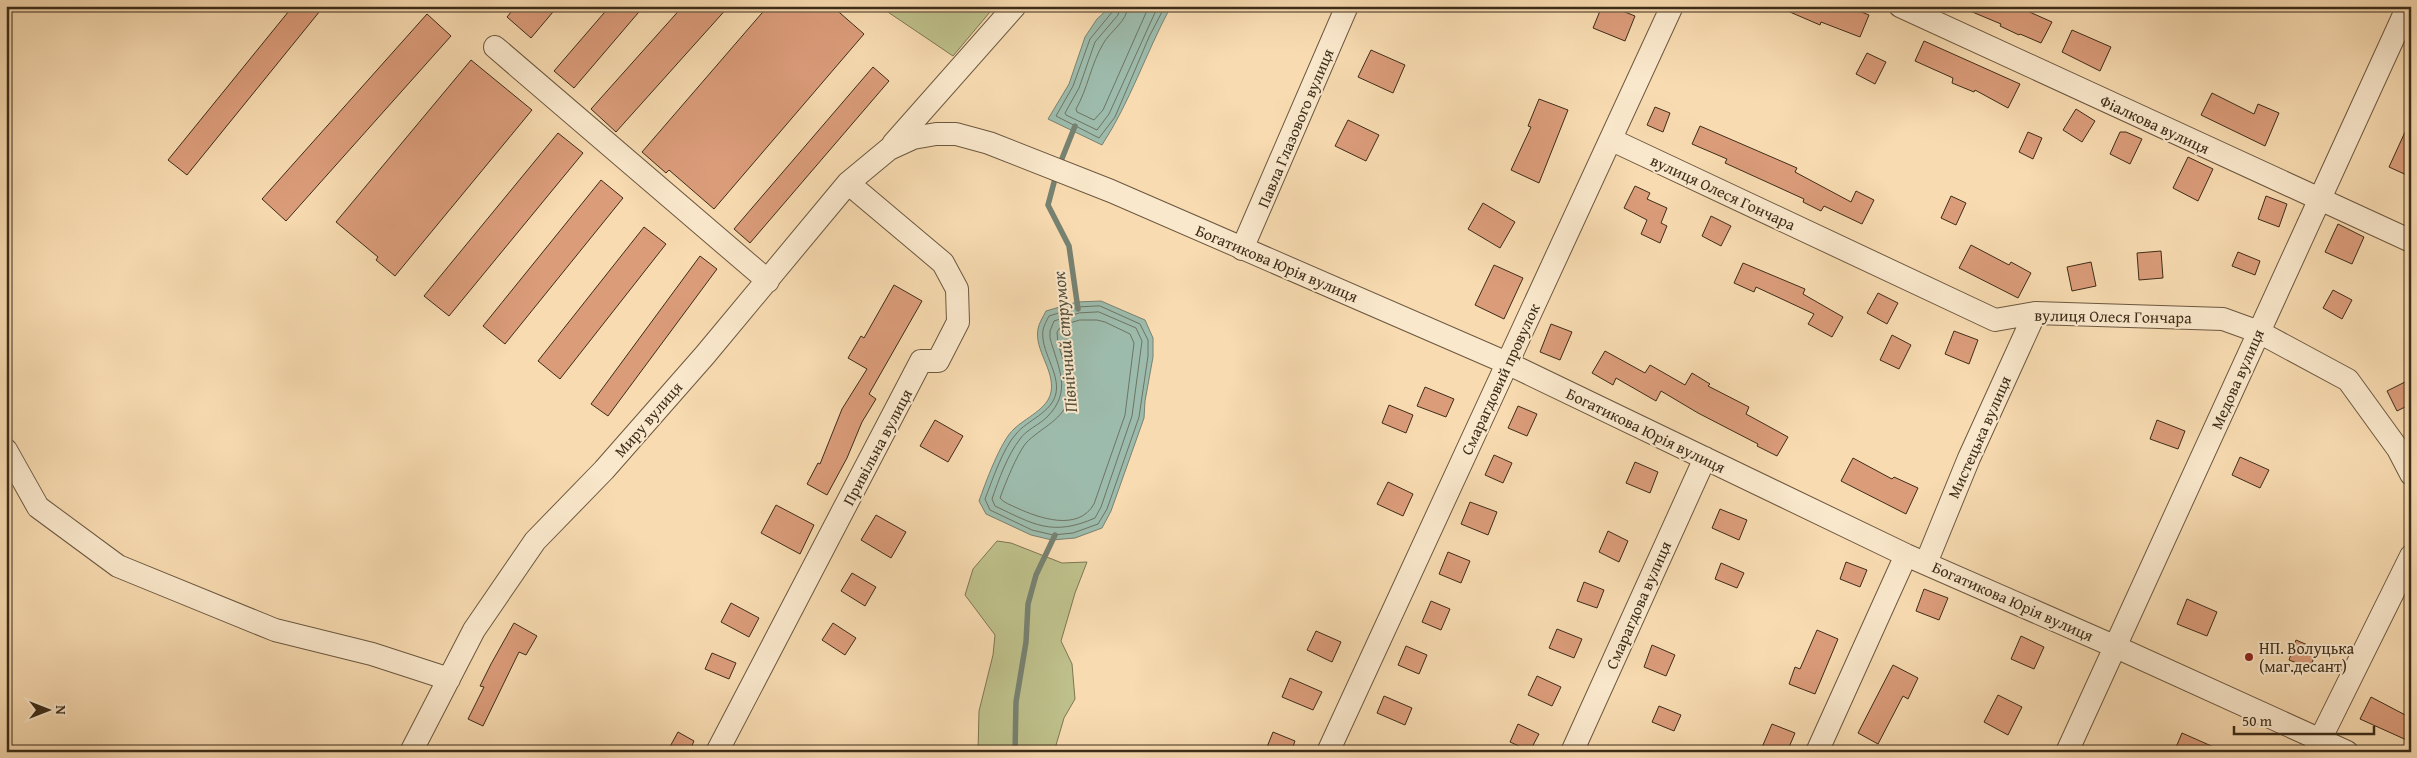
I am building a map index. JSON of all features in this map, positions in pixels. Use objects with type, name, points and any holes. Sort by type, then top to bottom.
[{"type":"street","points":[[889,149],[1015,6]]},
{"type":"street","name":"Павла Глазового вулиця","points":[[1242,249],[1347,6]]},
{"type":"street","name":"Смарагдовий провулок","points":[[1328,752],[1612,140],[1672,6]]},
{"type":"street","name":"Фіалкова вулиця","points":[[1900,6],[2411,241]]},
{"type":"street","name":"Медова вулиця","points":[[2068,752],[2408,6]]},
{"type":"street","points":[[495,47],[768,281]]},
{"type":"street","name":"Миру вулиця","points":[[411,752],[474,630],[535,541],[604,470],[768,281],[848,183],[889,149],[913,138],[936,134]]},
{"type":"street","name":"Богатикова Юрія вулиця","points":[[936,134],[956,134],[989,143],[1111,191],[1507,363],[1916,559],[2116,647],[2317,746],[2347,752]]},
{"type":"street","name":"вулиця Олеся Гончара","points":[[1612,140],[1995,320],[2035,313],[2223,319],[2259,332],[2348,380],[2398,449],[2411,474]]},
{"type":"street","name":"Привільна вулиця","points":[[717,752],[921,362],[938,362],[958,322],[957,289],[943,263],[848,183]]},
{"type":"street","name":"Мистецька вулиця","points":[[1817,752],[1969,458],[2035,313]]},
{"type":"street","points":[[6,450],[38,506],[118,566],[275,630],[372,654],[449,679]]},
{"type":"street","name":"Смарагдова вулиця","points":[[1572,752],[1705,458]]},
{"type":"street","points":[[2317,746],[2411,556]]},
{"type":"green space","points":[[879,6],[995,6],[953,56]]},
{"type":"green space","points":[[997,541],[1011,543],[1062,563],[1087,562],[1075,593],[1061,641],[1072,664],[1075,699],[1064,718],[1054,752],[978,752],[979,711],[993,655],[995,635],[965,595],[973,569]]},
{"type":"water","points":[[1111,6],[1170,8],[1121,112],[1102,145],[1048,119],[1069,84],[1085,37],[1097,19]]},
{"type":"water","points":[[1101,301],[1145,320],[1153,338],[1153,357],[1144,418],[1111,511],[1102,528],[1075,538],[1052,540],[1031,535],[986,514],[979,501],[1004,442],[1014,429],[1041,408],[1049,398],[1051,392],[1050,376],[1038,337],[1040,322],[1046,311],[1077,302]]},
{"type":"building","points":[[293,6],[324,6],[187,175],[168,160]]},
{"type":"building","points":[[516,6],[558,6],[531,38],[507,17]]},
{"type":"building","points":[[610,6],[644,6],[574,88],[554,71]]},
{"type":"building","points":[[683,6],[729,6],[616,132],[591,109]]},
{"type":"building","points":[[768,6],[832,6],[864,34],[714,209],[669,170],[666,173],[642,152]]},
{"type":"building","points":[[1602,6],[1610,6],[1635,16],[1625,41],[1593,28]]},
{"type":"building","points":[[1776,6],[1846,6],[1869,15],[1860,37],[1821,22],[1820,25]]},
{"type":"building","points":[[1958,6],[2016,6],[2052,22],[2041,43],[2019,35],[2000,26],[2001,24]]},
{"type":"building","points":[[427,14],[451,36],[286,221],[262,199]]},
{"type":"building","points":[[2072,30],[2111,47],[2100,71],[2062,52]]},
{"type":"building","points":[[1924,41],[2020,84],[2008,108],[1975,90],[1974,92],[1952,83],[1953,78],[1915,61]]},
{"type":"building","points":[[1371,50],[1405,65],[1393,93],[1358,77]]},
{"type":"building","points":[[1867,53],[1886,62],[1875,84],[1856,74]]},
{"type":"building","points":[[471,60],[532,110],[395,276],[376,260],[378,257],[336,222]]},
{"type":"building","points":[[873,67],[889,81],[750,243],[734,229]]},
{"type":"building","points":[[2212,93],[2254,114],[2258,104],[2279,113],[2265,146],[2201,115]]},
{"type":"building","points":[[1539,99],[1568,110],[1539,183],[1511,170],[1531,127],[1528,126]]},
{"type":"building","points":[[1655,107],[1670,113],[1663,132],[1647,125]]},
{"type":"building","points":[[2076,109],[2095,121],[2082,142],[2063,130]]},
{"type":"building","points":[[2411,119],[2411,177],[2389,167]]},
{"type":"building","points":[[1348,120],[1379,135],[1366,161],[1335,146]]},
{"type":"building","points":[[1700,126],[1797,168],[1795,172],[1851,202],[1856,191],[1874,200],[1862,224],[1824,206],[1821,211],[1803,202],[1804,199],[1725,163],[1727,159],[1692,144]]},
{"type":"building","points":[[2028,132],[2042,138],[2033,159],[2019,152]]},
{"type":"building","points":[[2120,132],[2126,132],[2142,139],[2130,164],[2110,154]]},
{"type":"building","points":[[558,133],[583,153],[449,316],[424,296]]},
{"type":"building","points":[[2188,157],[2213,169],[2198,201],[2173,188]]},
{"type":"building","points":[[601,180],[623,198],[505,344],[483,326]]},
{"type":"building","points":[[1635,186],[1650,193],[1647,199],[1667,208],[1661,223],[1667,226],[1660,243],[1641,234],[1647,220],[1624,208]]},
{"type":"building","points":[[1951,196],[1966,203],[1956,225],[1941,218]]},
{"type":"building","points":[[2266,196],[2287,204],[2279,227],[2258,219]]},
{"type":"building","points":[[1483,203],[1515,222],[1500,248],[1468,229]]},
{"type":"building","points":[[1711,216],[1731,226],[1721,246],[1702,236]]},
{"type":"building","points":[[2338,224],[2364,237],[2352,264],[2325,252]]},
{"type":"building","points":[[644,227],[666,244],[560,379],[538,361]]},
{"type":"building","points":[[1971,245],[2009,265],[2011,262],[2031,273],[2018,298],[1959,268]]},
{"type":"building","points":[[2161,251],[2163,278],[2139,280],[2137,253]]},
{"type":"building","points":[[2238,252],[2260,261],[2255,275],[2232,266]]},
{"type":"building","points":[[700,256],[717,269],[608,416],[591,404]]},
{"type":"building","points":[[2091,262],[2096,286],[2072,291],[2067,267]]},
{"type":"building","points":[[1743,263],[1805,289],[1803,294],[1843,317],[1832,337],[1808,324],[1814,314],[1756,287],[1754,292],[1734,283]]},
{"type":"building","points":[[1494,265],[1523,278],[1504,319],[1475,305]]},
{"type":"building","points":[[894,285],[922,301],[869,394],[876,399],[862,422],[847,458],[827,495],[807,484],[818,463],[820,464],[842,409],[867,369],[848,358],[861,336],[864,338]]},
{"type":"building","points":[[2333,290],[2352,300],[2342,319],[2323,308]]},
{"type":"building","points":[[1878,293],[1898,303],[1887,324],[1867,313]]},
{"type":"building","points":[[1551,324],[1572,332],[1560,360],[1540,352]]},
{"type":"building","points":[[1954,331],[1978,340],[1969,364],[1945,354]]},
{"type":"building","points":[[1892,335],[1911,345],[1899,369],[1880,360]]},
{"type":"building","points":[[1605,351],[1645,373],[1650,365],[1685,385],[1692,373],[1710,384],[1708,386],[1749,407],[1746,414],[1788,437],[1777,456],[1661,391],[1656,401],[1616,378],[1613,385],[1592,373]]},
{"type":"building","points":[[2411,379],[2411,404],[2397,411],[2387,391]]},
{"type":"building","points":[[1425,387],[1454,399],[1446,417],[1417,406]]},
{"type":"building","points":[[1389,405],[1413,415],[1406,433],[1382,423]]},
{"type":"building","points":[[1518,406],[1537,414],[1527,436],[1508,428]]},
{"type":"building","points":[[935,420],[963,436],[948,462],[920,446]]},
{"type":"building","points":[[2157,420],[2185,431],[2178,449],[2150,439]]},
{"type":"building","points":[[1494,455],[1512,463],[1503,483],[1485,475]]},
{"type":"building","points":[[2240,457],[2269,470],[2260,488],[2232,475]]},
{"type":"building","points":[[1853,458],[1892,479],[1894,477],[1918,488],[1906,514],[1841,481]]},
{"type":"building","points":[[1635,462],[1658,472],[1650,493],[1626,483]]},
{"type":"building","points":[[1388,482],[1413,494],[1403,516],[1377,504]]},
{"type":"building","points":[[1470,502],[1497,512],[1488,535],[1461,524]]},
{"type":"building","points":[[776,505],[814,525],[800,554],[761,533]]},
{"type":"building","points":[[1720,509],[1747,520],[1739,540],[1712,528]]},
{"type":"building","points":[[876,515],[906,532],[891,558],[861,540]]},
{"type":"building","points":[[1608,531],[1628,541],[1619,562],[1599,552]]},
{"type":"building","points":[[1448,552],[1470,561],[1461,583],[1439,574]]},
{"type":"building","points":[[1846,562],[1867,570],[1860,587],[1840,579]]},
{"type":"building","points":[[1721,563],[1744,573],[1737,588],[1715,579]]},
{"type":"building","points":[[852,573],[876,587],[865,606],[841,591]]},
{"type":"building","points":[[1584,582],[1604,590],[1597,608],[1577,601]]},
{"type":"building","points":[[1924,589],[1948,598],[1939,620],[1916,611]]},
{"type":"building","points":[[2187,599],[2217,612],[2207,636],[2177,624]]},
{"type":"building","points":[[1431,601],[1450,609],[1441,630],[1422,622]]},
{"type":"building","points":[[731,603],[759,618],[749,637],[721,622]]},
{"type":"building","points":[[514,623],[537,636],[526,655],[519,652],[483,726],[468,719],[484,687],[480,686]]},
{"type":"building","points":[[833,623],[856,638],[845,655],[822,640]]},
{"type":"building","points":[[1557,629],[1582,639],[1574,658],[1549,648]]},
{"type":"building","points":[[1817,630],[1838,639],[1815,694],[1789,684],[1795,667],[1800,669]]},
{"type":"building","points":[[1316,631],[1341,642],[1332,662],[1307,650]]},
{"type":"building","points":[[2021,636],[2044,647],[2034,669],[2011,659]]},
{"type":"building","points":[[2296,640],[2317,649],[2310,668],[2289,660]]},
{"type":"building","points":[[1652,645],[1675,655],[1666,676],[1644,667]]},
{"type":"building","points":[[1406,646],[1427,655],[1419,674],[1398,665]]},
{"type":"building","points":[[712,653],[736,663],[729,679],[705,669]]},
{"type":"building","points":[[1893,665],[1918,678],[1908,699],[1903,696],[1878,744],[1858,733]]},
{"type":"building","points":[[1537,676],[1561,687],[1552,706],[1528,695]]},
{"type":"building","points":[[1290,678],[1322,692],[1313,710],[1282,697]]},
{"type":"building","points":[[1998,695],[2022,707],[2008,735],[1984,722]]},
{"type":"building","points":[[1384,696],[1412,708],[1405,725],[1377,713]]},
{"type":"building","points":[[2371,697],[2411,718],[2411,742],[2360,719]]},
{"type":"building","points":[[1659,706],[1681,715],[1674,731],[1652,722]]},
{"type":"building","points":[[1518,724],[1539,734],[1530,751],[1510,742]]},
{"type":"building","points":[[1772,724],[1795,733],[1787,752],[1760,752]]},
{"type":"building","points":[[678,732],[694,741],[689,752],[667,752]]},
{"type":"building","points":[[1273,732],[1295,741],[1291,752],[1265,752]]},
{"type":"building","points":[[2182,733],[2225,752],[2174,752]]},
{"type":"waterway","name":"Північний струмок","points":[[1059,166],[1075,126]]},
{"type":"waterway","name":"Північний струмок","points":[[1056,175],[1048,205],[1069,246],[1078,309]]},
{"type":"waterway","name":"Північний струмок","points":[[1015,752],[1016,702],[1026,642],[1028,604],[1036,575],[1055,535]]},
{"type":"place","name":"НП. Волуцька (маг.десант)","points":[[2249,657]]}]
